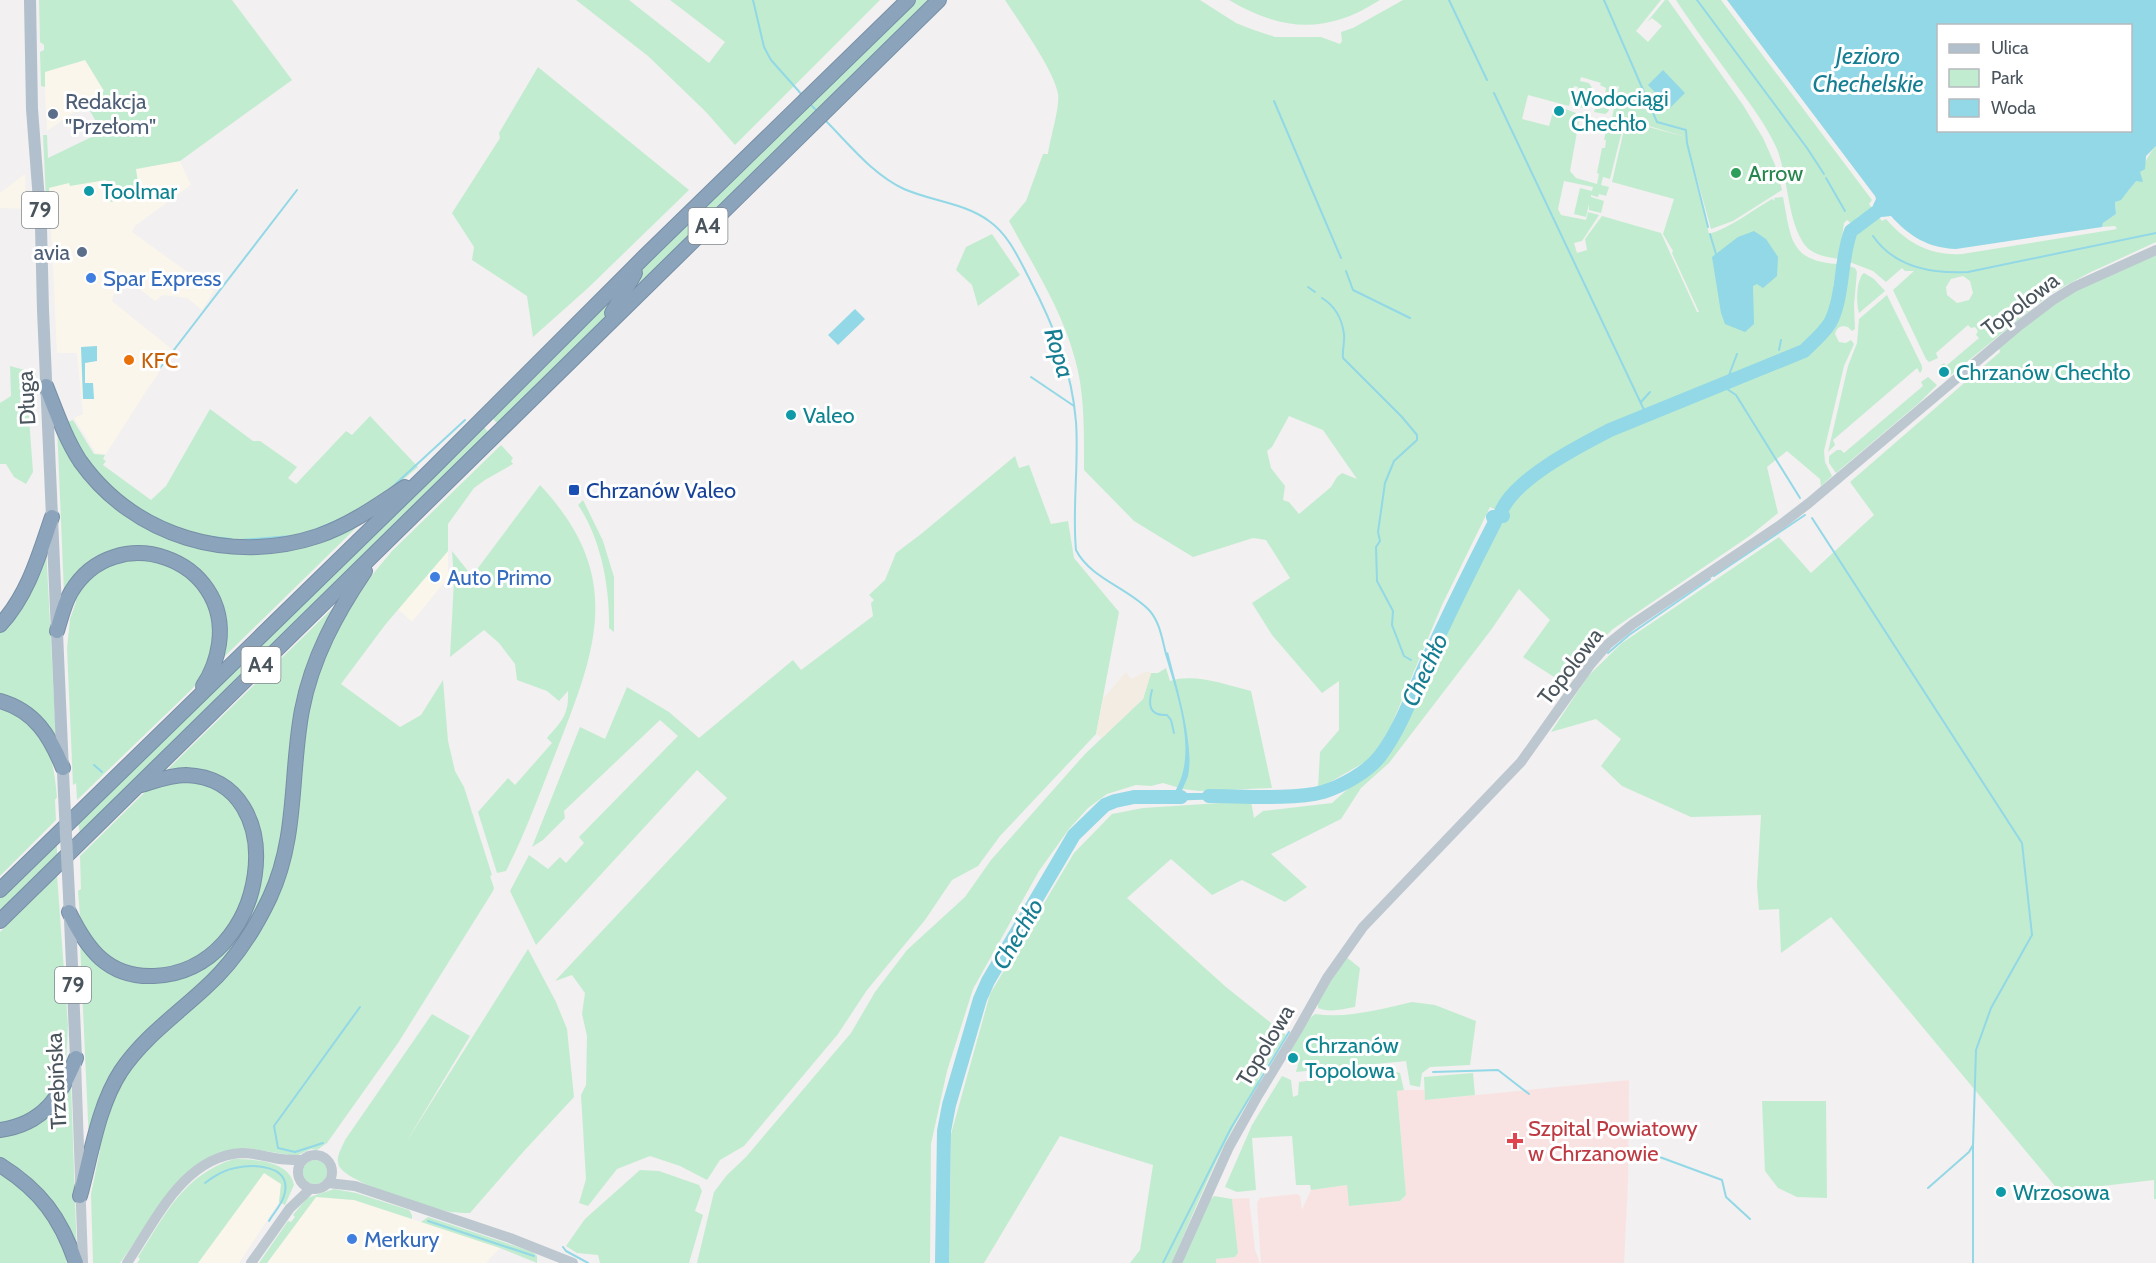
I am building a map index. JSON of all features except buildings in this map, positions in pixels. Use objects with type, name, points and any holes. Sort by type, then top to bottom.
[{"type":"highway","name":"A4","points":[[0,890],[908,0]]},
{"type":"highway","name":"A4","points":[[0,921],[939,0]]},
{"type":"highway","name":"A4","points":[[603,328],[644,257]]},
{"type":"highway","points":[[46,386],[68,441],[102,488],[132,513],[150,524],[190,540],[214,545],[248,547],[276,545],[319,536],[358,517],[430,471]]},
{"type":"highway","points":[[0,625],[13,609],[29,580],[52,517]]},
{"type":"highway","points":[[80,1196],[104,1109],[112,1086],[122,1070],[148,1038],[205,988],[229,963],[250,934],[271,894],[283,862],[289,835],[302,712],[312,670],[321,645],[338,613],[384,544]]},
{"type":"highway","points":[[57,631],[71,591],[100,563],[118,556],[136,553],[164,557],[182,564],[200,578],[206,587],[215,605],[220,628],[218,652],[212,669],[186,708]]},
{"type":"highway","points":[[0,701],[21,709],[40,724],[55,748],[63,768]]},
{"type":"highway","points":[[69,912],[86,943],[105,962],[124,973],[147,976],[171,974],[203,960],[226,940],[243,917],[252,891],[256,851],[252,830],[239,804],[216,783],[193,776],[174,776],[138,785]]},
{"type":"highway","points":[[0,885],[16,875]]},
{"type":"highway","points":[[0,1130],[29,1122],[48,1108],[63,1088],[76,1058]]},
{"type":"highway","points":[[0,1165],[24,1182],[46,1204],[62,1227],[76,1263]]},
{"type":"main road","name":"Długa","points":[[30,0],[32,109],[41,227],[69,896]]},
{"type":"main road","name":"Trzebińska","points":[[69,896],[76,1058]]},
{"type":"street","name":"Topolowa","points":[[1177,1263],[1229,1147],[1342,955],[1363,927],[1521,762],[1590,665],[1608,644],[1633,624],[1779,526],[1809,503],[2002,340],[2053,300],[2093,277],[2156,249]]},
{"type":"street","name":"Trzebińska","points":[[76,1058],[83,1263]]},
{"type":"street","points":[[127,1263],[179,1187],[199,1167],[230,1155],[255,1154],[275,1159],[302,1161]]},
{"type":"street","points":[[290,1208],[302,1161],[309,1155],[321,1156],[329,1162],[332,1171],[328,1184]]},
{"type":"street","points":[[275,1159],[310,1189]]},
{"type":"street","points":[[332,1171],[355,1186]]},
{"type":"street","points":[[251,1263],[290,1208],[310,1189],[321,1188],[328,1184],[355,1186],[510,1238],[573,1263]]},
{"type":"shaded area","points":[[86,60],[104,91],[47,131],[44,72]]},
{"type":"shaded area","points":[[180,161],[191,185],[135,226],[132,232],[214,291],[202,310],[187,298],[163,295],[155,301],[120,274],[112,301],[174,351],[106,454],[96,453],[74,418],[83,414],[77,353],[57,353],[49,186]]},
{"type":"shaded area","points":[[25,174],[26,209],[0,208],[0,193]]},
{"type":"shaded area","points":[[448,551],[448,578],[412,622],[398,609]]},
{"type":"shaded area","name":"Szpital Powiatowy w Chrzanowie","points":[[1629,1080],[1624,1263],[1261,1263],[1257,1203],[1260,1198],[1297,1194],[1300,1196],[1302,1210],[1311,1190],[1347,1185],[1350,1206],[1403,1199],[1406,1195],[1397,1090],[1424,1090],[1426,1100]]},
{"type":"shaded area","points":[[264,1173],[281,1184],[279,1202],[239,1263],[198,1263]]},
{"type":"shaded area","points":[[316,1197],[354,1200],[500,1248],[486,1263],[267,1263]]},
{"type":"shaded area","points":[[1249,1198],[1255,1250],[1260,1263],[1216,1263],[1216,1259],[1235,1257],[1238,1253],[1232,1199]]},
{"type":"green space","points":[[39,0],[232,0],[292,80],[180,161],[136,169],[140,196],[110,202],[106,180],[70,186],[69,183],[49,188],[50,219],[47,221],[43,135],[47,135],[48,158],[102,132],[86,104],[104,91],[85,60],[45,72],[45,87],[41,86],[40,52],[44,50],[44,45],[40,42]]},
{"type":"green space","points":[[576,0],[629,0],[709,63],[725,42],[670,0],[880,0],[735,145],[706,112],[648,56]]},
{"type":"green space","points":[[913,0],[933,0],[499,425],[491,417]]},
{"type":"green space","points":[[1005,0],[1200,0],[1236,23],[1275,37],[1321,37],[1340,44],[1341,32],[1353,28],[1403,0],[1661,0],[1636,31],[1648,42],[1662,26],[1652,18],[1647,22],[1665,0],[1668,0],[1743,105],[1763,138],[1776,167],[1782,190],[1733,221],[1711,229],[1686,139],[1709,234],[1734,223],[1772,199],[1775,201],[1774,198],[1783,197],[1791,235],[1801,252],[1821,262],[1837,264],[1833,287],[1836,288],[1829,316],[1814,339],[1799,351],[1586,439],[1515,486],[1498,511],[1490,507],[1442,605],[1391,726],[1372,758],[1318,789],[1320,752],[1339,730],[1339,681],[1322,693],[1272,635],[1252,603],[1290,578],[1266,540],[1253,538],[1193,557],[1134,521],[1084,470],[1082,400],[1075,359],[1055,305],[1009,221],[1026,201],[1043,154],[1048,154],[1058,94],[1050,73],[1035,46]],"holes":[[[1581,77],[1601,83],[1600,85],[1606,88],[1603,108],[1596,107],[1594,112],[1605,114],[1608,112],[1617,86],[1619,86],[1612,118],[1624,121],[1625,119],[1686,137],[1626,121],[1612,182],[1674,199],[1663,234],[1673,251],[1699,312],[1697,312],[1661,233],[1602,216],[1585,239],[1587,250],[1577,253],[1574,243],[1582,241],[1599,215],[1588,212],[1586,220],[1561,215],[1558,209],[1564,181],[1593,187],[1592,191],[1580,188],[1574,214],[1586,217],[1589,204],[1589,210],[1601,213],[1604,201],[1591,197],[1591,195],[1606,196],[1609,187],[1601,185],[1603,177],[1610,179],[1623,127],[1608,122],[1604,140],[1606,140],[1605,148],[1602,148],[1597,173],[1599,174],[1597,184],[1576,178],[1570,171],[1579,121],[1576,113],[1563,108],[1561,113],[1555,112],[1554,109],[1549,126],[1522,119],[1528,95],[1569,106],[1574,86],[1578,87],[1577,93],[1579,94],[1576,106],[1586,109],[1592,88],[1589,83],[1580,81]],[[1289,416],[1323,430],[1357,479],[1342,473],[1331,487],[1299,514],[1289,502],[1283,500],[1285,486],[1271,468],[1267,451],[1272,447]]]},
{"type":"green space","points":[[1229,0],[1380,0],[1342,19],[1305,25],[1268,18]]},
{"type":"green space","points":[[1676,0],[1721,0],[1872,200],[1869,204],[1873,210],[1869,214],[1859,216],[1852,224],[1847,220],[1844,223],[1839,259],[1812,252],[1804,244],[1796,229],[1781,160],[1773,140]]},
{"type":"green space","points":[[538,67],[689,190],[588,288],[533,337],[527,296],[472,260],[474,247],[452,213],[500,138],[499,133]]},
{"type":"green space","points":[[2156,146],[2156,242],[2050,294],[1946,379],[1939,373],[1938,368],[1944,363],[1946,366],[1979,338],[1975,327],[1971,328],[1968,325],[1936,353],[1938,358],[1929,362],[1893,290],[1914,271],[1905,271],[1902,268],[1886,282],[1873,271],[1847,261],[1852,240],[1877,215],[1882,221],[1886,219],[1902,235],[1920,246],[1950,254],[2117,229],[2115,226],[2102,227],[2103,223],[2116,214],[2115,202],[2128,191]],"holes":[[[1963,276],[1970,281],[1973,293],[1969,300],[1957,303],[1947,295],[1946,287],[1951,279]]]},
{"type":"green space","points":[[992,234],[1020,275],[978,306],[972,285],[956,270],[966,247]]},
{"type":"green space","points":[[2156,253],[2156,1199],[2154,1199],[2154,1180],[2059,1191],[1831,917],[1781,953],[1779,909],[1759,910],[1757,885],[1761,815],[1691,817],[1622,786],[1601,766],[1621,739],[1596,719],[1551,732],[1588,676],[1622,643],[1779,537],[1811,573],[1874,515],[1850,482],[2000,352],[1999,348],[2022,328],[2075,290]]},
{"type":"green space","points":[[1849,266],[1855,268],[1857,272],[1854,305],[1855,329],[1852,331],[1848,327],[1841,326],[1835,334],[1839,342],[1846,343],[1851,340],[1854,344],[1844,366],[1824,451],[1825,462],[1832,476],[1821,486],[1820,479],[1787,451],[1767,467],[1778,513],[1751,535],[1613,629],[1594,647],[1565,684],[1523,657],[1550,620],[1519,589],[1491,630],[1389,763],[1361,788],[1341,819],[1271,854],[1307,887],[1285,902],[1242,880],[1212,895],[1171,859],[1127,898],[1226,987],[1286,1035],[1258,1080],[1261,1082],[1224,1146],[1172,1263],[1130,1263],[1140,1250],[1153,1165],[1060,1136],[984,1263],[949,1263],[951,1134],[990,994],[1074,853],[1112,814],[1143,808],[1251,801],[1254,818],[1263,811],[1332,803],[1386,755],[1451,616],[1509,501],[1518,490],[1595,441],[1800,355],[1823,335],[1833,320],[1841,290],[1846,288]]},
{"type":"green space","points":[[1864,273],[1874,279],[1885,291],[1859,313],[1858,286]]},
{"type":"green space","points":[[1887,295],[1922,370],[1920,373],[1917,368],[1833,440],[1835,445],[1828,452],[1848,366],[1857,343],[1859,319]]},
{"type":"green space","points":[[10,366],[36,373],[37,394],[28,404],[33,472],[26,484],[14,477],[6,464],[0,464],[0,403],[11,396]]},
{"type":"green space","points":[[1928,377],[1937,385],[1836,473],[1829,463],[1829,456],[1837,450],[1844,453],[1923,386],[1921,382]]},
{"type":"green space","points":[[210,409],[253,441],[260,441],[297,467],[288,478],[296,484],[346,431],[352,435],[370,416],[418,467],[379,500],[353,516],[299,537],[231,542],[171,529],[120,499],[83,457],[67,422],[73,420],[94,454],[105,455],[103,459],[106,461],[103,465],[151,500],[166,486]]},
{"type":"green space","points":[[57,425],[111,501],[238,551],[362,522],[223,658],[226,621],[216,589],[200,569],[178,555],[154,549],[128,549],[103,557],[81,572],[64,594]]},
{"type":"green space","points":[[482,425],[490,434],[80,834],[78,822]]},
{"type":"green space","points":[[501,445],[513,458],[511,461],[513,464],[474,488],[448,524],[448,551],[385,625],[341,684],[400,727],[421,715],[443,680],[448,741],[455,771],[464,787],[492,875],[490,876],[493,891],[398,1043],[327,1143],[317,1150],[311,1149],[296,1156],[247,1148],[219,1153],[160,1206],[120,1263],[93,1263],[91,1194],[103,1124],[122,1076],[267,913],[305,722],[320,664],[353,598],[392,551]]},
{"type":"green space","points":[[1015,456],[1019,468],[1029,465],[1051,524],[1068,521],[1074,558],[1119,612],[1096,734],[1000,836],[978,866],[952,880],[925,920],[867,990],[838,1034],[744,1146],[720,1160],[707,1180],[680,1166],[650,1156],[617,1169],[588,1206],[579,1203],[586,1179],[581,1095],[586,1085],[587,1036],[582,1014],[585,993],[572,975],[555,981],[727,798],[697,770],[536,945],[510,891],[529,855],[548,869],[560,857],[566,863],[584,843],[579,837],[678,736],[660,720],[564,811],[565,818],[543,840],[532,847],[580,727],[605,739],[627,687],[669,712],[699,738],[793,660],[801,670],[873,616],[871,603],[874,600],[869,595],[885,580],[896,553]]},
{"type":"green space","points":[[540,485],[567,518],[584,550],[593,582],[595,614],[591,646],[571,714],[533,812],[513,856],[506,871],[497,873],[478,812],[508,778],[515,785],[552,743],[547,738],[564,717],[568,691],[559,701],[547,691],[517,680],[515,664],[499,643],[484,630],[450,657],[454,580],[452,551],[472,576]]},
{"type":"green space","points":[[583,500],[603,541],[614,577],[614,632],[609,628],[606,580],[598,548],[578,505]]},
{"type":"green space","points":[[46,546],[56,739],[32,711],[0,695],[0,632]]},
{"type":"green space","points":[[149,559],[179,570],[200,591],[212,618],[214,648],[210,663],[194,687],[77,800],[76,783],[73,785],[67,648],[70,619],[76,602],[74,598],[91,576],[119,560]]},
{"type":"green space","points":[[343,598],[326,627],[274,878],[237,948],[148,1034],[89,1143],[80,942],[149,982],[180,976],[206,963],[259,874],[237,795],[162,775]]},
{"type":"green space","points":[[1166,668],[1170,681],[1200,679],[1251,691],[1272,788],[1199,791],[1163,783],[1151,786],[1136,785],[1107,794],[1088,808],[1069,829],[1039,871],[973,989],[947,1071],[931,1144],[930,1263],[697,1263],[714,1192],[727,1175],[746,1157],[851,1033],[875,992],[907,950],[965,897],[991,860],[1085,754],[1143,699],[1151,673],[1158,673]]},
{"type":"green space","points":[[0,705],[29,722],[44,739],[51,758],[57,797],[55,800],[56,820],[0,876]]},
{"type":"green space","points":[[176,780],[211,785],[233,801],[249,834],[250,887],[229,930],[190,963],[146,973],[107,959],[86,931],[80,916],[78,891],[81,889],[80,856],[149,789]]},
{"type":"green space","points":[[57,842],[57,858],[0,915],[0,898]]},
{"type":"green space","points":[[57,875],[68,1025],[66,1065],[61,1082],[33,1115],[0,1126],[0,932]]},
{"type":"green space","points":[[528,949],[556,1002],[567,1029],[574,1097],[470,1213],[445,1211],[403,1198],[370,1186],[345,1173],[339,1166],[338,1159],[345,1140],[432,1014],[470,1036],[405,1144]]},
{"type":"green space","points":[[1345,956],[1360,968],[1355,1007],[1341,1010],[1318,1008],[1318,1003]]},
{"type":"green space","points":[[1412,1002],[1435,1005],[1476,1021],[1470,1065],[1430,1067],[1422,1073],[1420,1087],[1410,1085],[1406,1061],[1296,1072],[1300,1057],[1290,1051],[1310,1018],[1315,1014],[1352,1014]]},
{"type":"green space","points":[[1388,1070],[1400,1073],[1404,1090],[1397,1091],[1406,1195],[1400,1201],[1349,1206],[1347,1185],[1311,1190],[1310,1185],[1296,1185],[1292,1136],[1252,1138],[1256,1190],[1237,1192],[1225,1187],[1252,1125],[1282,1076],[1291,1080],[1293,1097],[1298,1095],[1299,1082]]},
{"type":"green space","points":[[1473,1073],[1475,1095],[1425,1100],[1424,1077]]},
{"type":"green space","points":[[71,1083],[77,1257],[71,1237],[0,1160],[0,1133],[11,1132]]},
{"type":"green space","points":[[1762,1101],[1826,1101],[1827,1198],[1797,1197],[1778,1188],[1765,1171]]},
{"type":"green space","points":[[234,1159],[270,1163],[286,1171],[294,1185],[285,1205],[279,1202],[281,1184],[264,1173],[198,1263],[137,1263],[140,1259],[138,1257],[167,1212],[188,1186],[216,1166]]},
{"type":"green space","points":[[315,1160],[324,1163],[327,1172],[324,1181],[315,1184],[306,1181],[303,1172],[306,1163]]},
{"type":"green space","points":[[0,1170],[44,1207],[68,1253],[65,1254],[67,1263],[0,1263]]},
{"type":"green space","points":[[640,1170],[659,1171],[699,1185],[702,1191],[695,1211],[703,1215],[689,1263],[600,1263],[598,1255],[577,1253],[566,1246],[585,1219]]},
{"type":"green space","points":[[334,1189],[356,1193],[409,1210],[412,1219],[354,1200],[316,1197],[267,1263],[259,1263],[307,1198]]},
{"type":"green space","points":[[1214,1196],[1232,1199],[1238,1253],[1235,1257],[1216,1259],[1216,1263],[1182,1263],[1210,1200]]},
{"type":"green space","points":[[428,1217],[533,1252],[537,1256],[537,1263],[500,1248],[421,1222]]},
{"type":"sand","points":[[1147,671],[1151,673],[1143,699],[1102,738],[1096,734],[1103,699],[1126,672],[1131,679]]},
{"type":"water","name":"Jezioro Chechelskie","points":[[1727,0],[2156,0],[2156,146],[2146,156],[2145,169],[2140,172],[2143,182],[2136,181],[2121,200],[2115,202],[2116,214],[2103,223],[2102,227],[1956,249],[1946,248],[1920,240],[1891,216],[1882,217],[1873,205],[1876,199]]},
{"type":"water","points":[[1663,70],[1685,93],[1670,108],[1648,85]]},
{"type":"water","points":[[1754,231],[1766,239],[1778,257],[1777,276],[1763,288],[1757,284],[1753,286],[1754,324],[1745,332],[1725,324],[1721,313],[1712,257],[1738,237]]},
{"type":"water","points":[[855,309],[865,319],[838,345],[828,335]]},
{"type":"water","points":[[97,346],[97,361],[85,363],[85,383],[93,383],[94,399],[83,399],[81,347]]},
{"type":"water","points":[[1168,652],[1184,714],[1189,748],[1188,776],[1181,793],[1226,793],[1225,799],[1164,801],[1164,794],[1174,793],[1185,761],[1183,724],[1165,654]]},
{"type":"waterway","name":"Ropa","points":[[753,0],[764,47],[771,60],[803,96]]},
{"type":"waterway","points":[[1449,0],[1487,80]]},
{"type":"waterway","points":[[1604,0],[1657,122],[1686,130],[1687,143],[1708,227]]},
{"type":"waterway","points":[[1697,0],[1824,174]]},
{"type":"waterway","points":[[1494,93],[1646,414]]},
{"type":"waterway","points":[[1274,101],[1341,258]]},
{"type":"waterway","name":"Ropa","points":[[809,103],[817,111]]},
{"type":"waterway","name":"Ropa","points":[[825,120],[862,158],[892,183],[914,193],[959,206],[980,215],[996,227],[1013,248],[1039,297],[1054,332],[1066,367],[1074,403],[1077,438],[1076,550],[1090,568],[1149,610],[1158,625],[1166,654]]},
{"type":"waterway","points":[[1826,178],[1845,211]]},
{"type":"waterway","points":[[160,368],[297,190]]},
{"type":"waterway","name":"Chechło","points":[[1209,796],[1282,797],[1323,792],[1354,778],[1369,768],[1388,745],[1401,721],[1445,623],[1495,522],[1493,517],[1503,516],[1501,512],[1519,488],[1549,465],[1610,430],[1804,351],[1827,327],[1834,313],[1851,231],[1891,201]]},
{"type":"waterway","points":[[1873,236],[1892,255],[1915,267],[1941,272],[1968,272],[2156,233]]},
{"type":"waterway","points":[[1710,234],[1716,254]]},
{"type":"waterway","points":[[1346,271],[1353,290],[1410,318]]},
{"type":"waterway","points":[[1308,287],[1315,292]]},
{"type":"waterway","points":[[1322,298],[1334,309],[1342,323],[1343,358],[1417,435],[1417,440],[1394,461],[1385,483],[1378,532],[1380,541],[1376,547],[1377,581],[1393,611],[1392,625],[1404,656],[1411,660]]},
{"type":"waterway","points":[[1779,350],[1781,340]]},
{"type":"waterway","points":[[1726,383],[1737,354]]},
{"type":"waterway","name":"Chechło","points":[[1778,361],[1779,355]]},
{"type":"waterway","points":[[1031,377],[1074,406]]},
{"type":"waterway","points":[[1721,385],[1736,395],[1800,498]]},
{"type":"waterway","points":[[1641,402],[1650,392]]},
{"type":"waterway","points":[[389,490],[465,420]]},
{"type":"waterway","points":[[1714,576],[1805,515]]},
{"type":"waterway","points":[[315,530],[343,518]]},
{"type":"waterway","points":[[1812,518],[2022,843],[2032,935],[1991,1008],[1976,1050],[1973,1145],[1969,1152],[1928,1188]]},
{"type":"waterway","points":[[241,540],[292,536]]},
{"type":"waterway","points":[[213,537],[231,539]]},
{"type":"waterway","points":[[1608,653],[1629,635],[1710,579]]},
{"type":"waterway","points":[[1152,690],[1151,708],[1156,714],[1167,715],[1171,720],[1174,733]]},
{"type":"waterway","points":[[94,765],[102,772]]},
{"type":"waterway","name":"Chechło","points":[[942,1263],[944,1131],[949,1105],[980,999],[988,981],[1074,835],[1105,805],[1134,797],[1181,797]]},
{"type":"waterway","points":[[323,1143],[295,1152],[278,1148],[274,1126],[360,1007]]},
{"type":"waterway","points":[[1163,1263],[1231,1128],[1289,1032]]},
{"type":"waterway","points":[[1433,1072],[1498,1070],[1529,1094]]},
{"type":"waterway","points":[[1973,1146],[1973,1263]]},
{"type":"waterway","points":[[1638,1149],[1722,1180],[1726,1197],[1750,1219]]},
{"type":"waterway","points":[[205,1183],[235,1168],[252,1166],[276,1171],[282,1176],[285,1192],[269,1221]]},
{"type":"waterway","points":[[428,1221],[534,1256]]},
{"type":"waterway","points":[[563,1247],[588,1263]]},
{"type":"place","name":"Wodociągi Chechło","points":[[1559,111]]},
{"type":"place","name":"Redakcja \"Przełom\"","points":[[53,114]]},
{"type":"place","name":"Arrow","points":[[1736,173]]},
{"type":"place","name":"Toolmar","points":[[89,191]]},
{"type":"place","name":"avia","points":[[82,252]]},
{"type":"place","name":"Spar Express","points":[[91,278]]},
{"type":"place","name":"KFC","points":[[129,360]]},
{"type":"place","name":"Chrzanów Chechło","points":[[1944,372]]},
{"type":"place","name":"Valeo","points":[[791,415]]},
{"type":"place","name":"Chrzanów Valeo","points":[[574,490]]},
{"type":"place","name":"Auto Primo","points":[[435,577]]},
{"type":"place","name":"Chrzanów Topolowa","points":[[1293,1058]]},
{"type":"place","name":"Szpital Powiatowy w Chrzanowie","points":[[1515,1141]]},
{"type":"place","name":"Wrzosowa","points":[[2001,1192]]},
{"type":"place","name":"Merkury","points":[[352,1239]]}]
